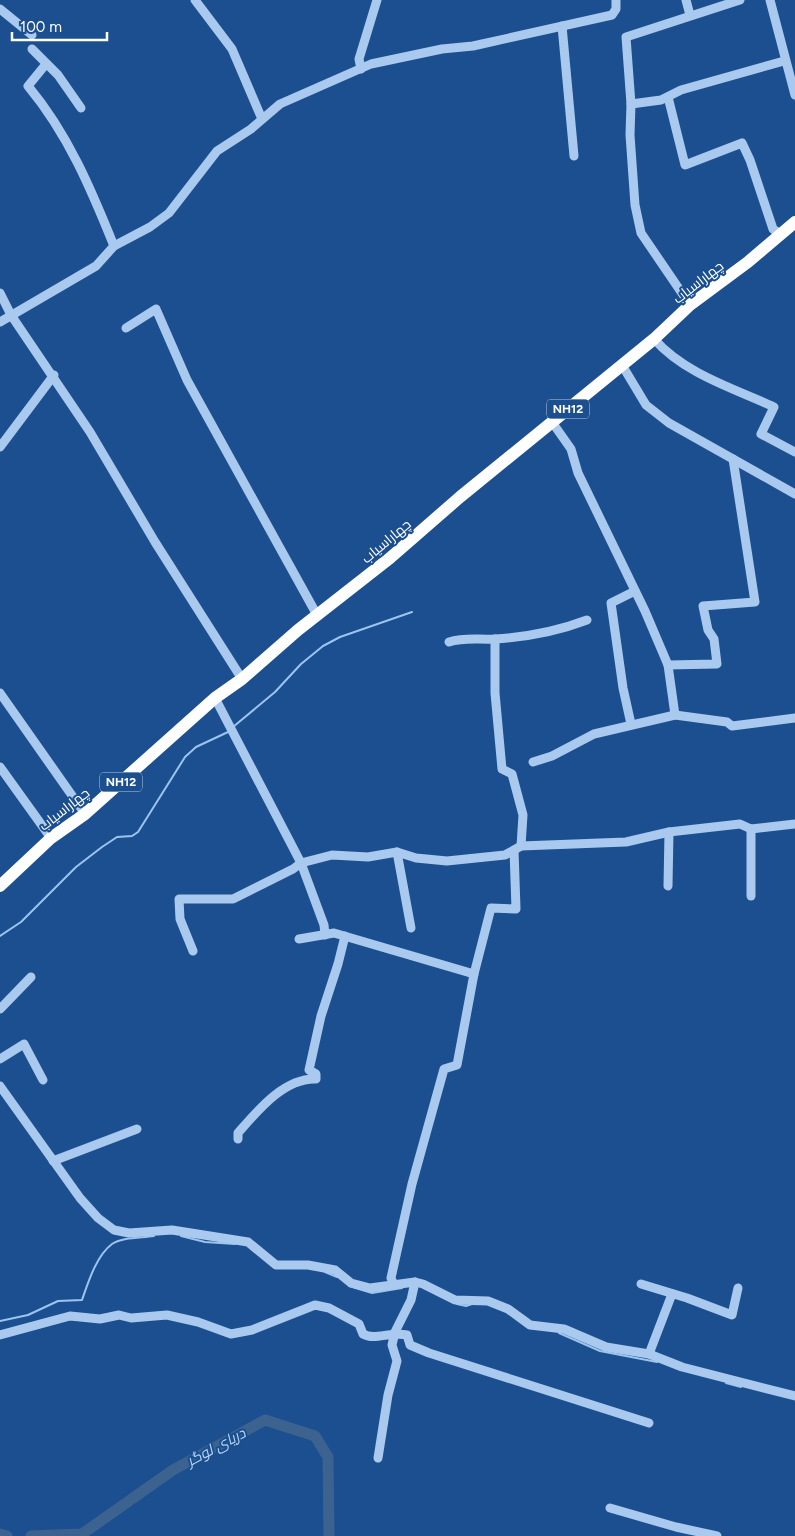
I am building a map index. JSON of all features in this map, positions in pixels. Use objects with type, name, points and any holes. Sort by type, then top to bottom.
[{"type":"highway","name":"چهاراسیاب","points":[[0,886],[51,838],[85,814],[215,698],[242,679],[317,615],[390,558],[654,339],[690,305],[748,262],[795,222]]},
{"type":"street","points":[[196,0],[232,49],[262,119]]},
{"type":"street","points":[[361,69],[359,59],[377,0]]},
{"type":"street","points":[[0,322],[96,266],[114,246],[150,227],[169,213],[183,192],[217,151],[280,104],[371,64],[442,49],[474,46],[612,15],[616,8],[616,0]]},
{"type":"street","points":[[686,0],[690,15]]},
{"type":"street","points":[[690,305],[641,233],[635,206],[626,37],[740,0]]},
{"type":"street","points":[[770,0],[784,60],[795,95]]},
{"type":"street","points":[[0,9],[32,35]]},
{"type":"street","points":[[562,26],[574,156]]},
{"type":"street","points":[[32,49],[58,75],[81,108]]},
{"type":"street","points":[[631,104],[662,100],[681,90],[784,60]]},
{"type":"street","points":[[46,64],[28,86],[50,113],[67,142],[96,201],[114,246]]},
{"type":"street","points":[[668,97],[685,165],[742,143],[750,160],[773,229],[780,234]]},
{"type":"street","points":[[0,293],[11,315],[54,375],[242,679]]},
{"type":"street","points":[[126,328],[156,309],[186,380],[317,615]]},
{"type":"street","points":[[654,339],[664,350],[695,372],[774,407],[761,434],[795,452]]},
{"type":"street","points":[[622,365],[646,406],[669,423],[795,494]]},
{"type":"street","points":[[0,447],[54,375]]},
{"type":"street","points":[[552,422],[571,449],[578,473],[668,664],[675,715]]},
{"type":"street","points":[[668,664],[717,664],[714,639],[708,630],[703,606],[755,602],[733,459]]},
{"type":"street","points":[[631,724],[623,688],[612,602],[635,591]]},
{"type":"street","points":[[449,642],[463,638],[495,639],[560,630],[587,620]]},
{"type":"street","points":[[394,1284],[392,1278],[412,1184],[444,1069],[457,1066],[474,974],[492,908],[516,909],[517,848],[523,815],[512,774],[502,768],[495,693],[495,639]]},
{"type":"street","points":[[0,693],[85,814]]},
{"type":"street","points":[[215,698],[301,863],[324,925],[324,935]]},
{"type":"street","points":[[533,762],[552,756],[594,734],[623,729],[631,724],[675,715],[727,722],[732,726],[795,718]]},
{"type":"street","points":[[0,767],[51,838]]},
{"type":"street","points":[[193,951],[180,919],[179,899],[233,899],[293,869],[301,863],[332,855],[368,857],[397,852],[416,858],[447,861],[505,855],[517,848],[626,842],[669,832],[740,824],[751,829],[795,824]]},
{"type":"street","points":[[751,829],[751,896]]},
{"type":"street","points":[[668,886],[669,832]]},
{"type":"street","points":[[397,852],[411,928]]},
{"type":"street","points":[[299,939],[334,933],[474,974]]},
{"type":"street","points":[[238,1139],[238,1133],[277,1093],[304,1079],[316,1079],[316,1074],[309,1070],[321,1016],[345,936]]},
{"type":"street","points":[[0,1009],[31,977]]},
{"type":"street","points":[[0,1059],[24,1044],[43,1080]]},
{"type":"street","points":[[0,1086],[80,1198],[98,1218],[114,1230],[129,1233],[172,1230],[248,1242],[276,1265],[308,1265],[335,1270],[351,1283],[370,1288],[415,1282],[455,1300],[488,1301],[508,1309],[530,1325],[564,1329],[606,1347],[649,1354],[682,1367],[795,1396]]},
{"type":"street","points":[[53,1161],[137,1129]]},
{"type":"street","points":[[378,1458],[388,1395],[397,1361],[392,1345],[395,1332],[411,1300],[415,1282]]},
{"type":"street","points":[[642,1284],[732,1315],[738,1288]]},
{"type":"street","points":[[649,1354],[672,1294]]},
{"type":"street","points":[[0,1334],[70,1316],[100,1319],[119,1315],[131,1318],[167,1315],[198,1322],[231,1334],[252,1330],[315,1305],[329,1308],[359,1324],[363,1334],[369,1337],[395,1332],[406,1335],[410,1345],[429,1353],[649,1423]]},
{"type":"street","points":[[610,1508],[676,1527],[717,1536]]},
{"type":"waterway","points":[[233,727],[275,692],[301,664],[323,646],[340,637],[412,612]]},
{"type":"waterway","points":[[0,936],[21,922],[76,867],[102,847],[117,837],[132,836],[138,832],[185,757],[196,747],[228,732]]},
{"type":"waterway","points":[[0,1321],[28,1315],[58,1301],[82,1300],[97,1263],[106,1249],[116,1242],[127,1239],[154,1236]]},
{"type":"waterway","points":[[181,1236],[205,1242],[235,1244]]},
{"type":"waterway","points":[[325,1272],[337,1277]]},
{"type":"waterway","points":[[349,1286],[372,1293],[402,1288]]},
{"type":"waterway","points":[[457,1304],[466,1306],[472,1304]]},
{"type":"waterway","points":[[559,1333],[600,1351],[657,1362]]},
{"type":"waterway","points":[[726,1383],[741,1387]]},
{"type":"waterway","name":"دریای لوگر","points":[[31,1536],[82,1534],[173,1470],[265,1420],[315,1436],[328,1457],[329,1536]]},
{"type":"waterway","name":"دریای لوگر","points":[[0,1534],[7,1536]]}]
